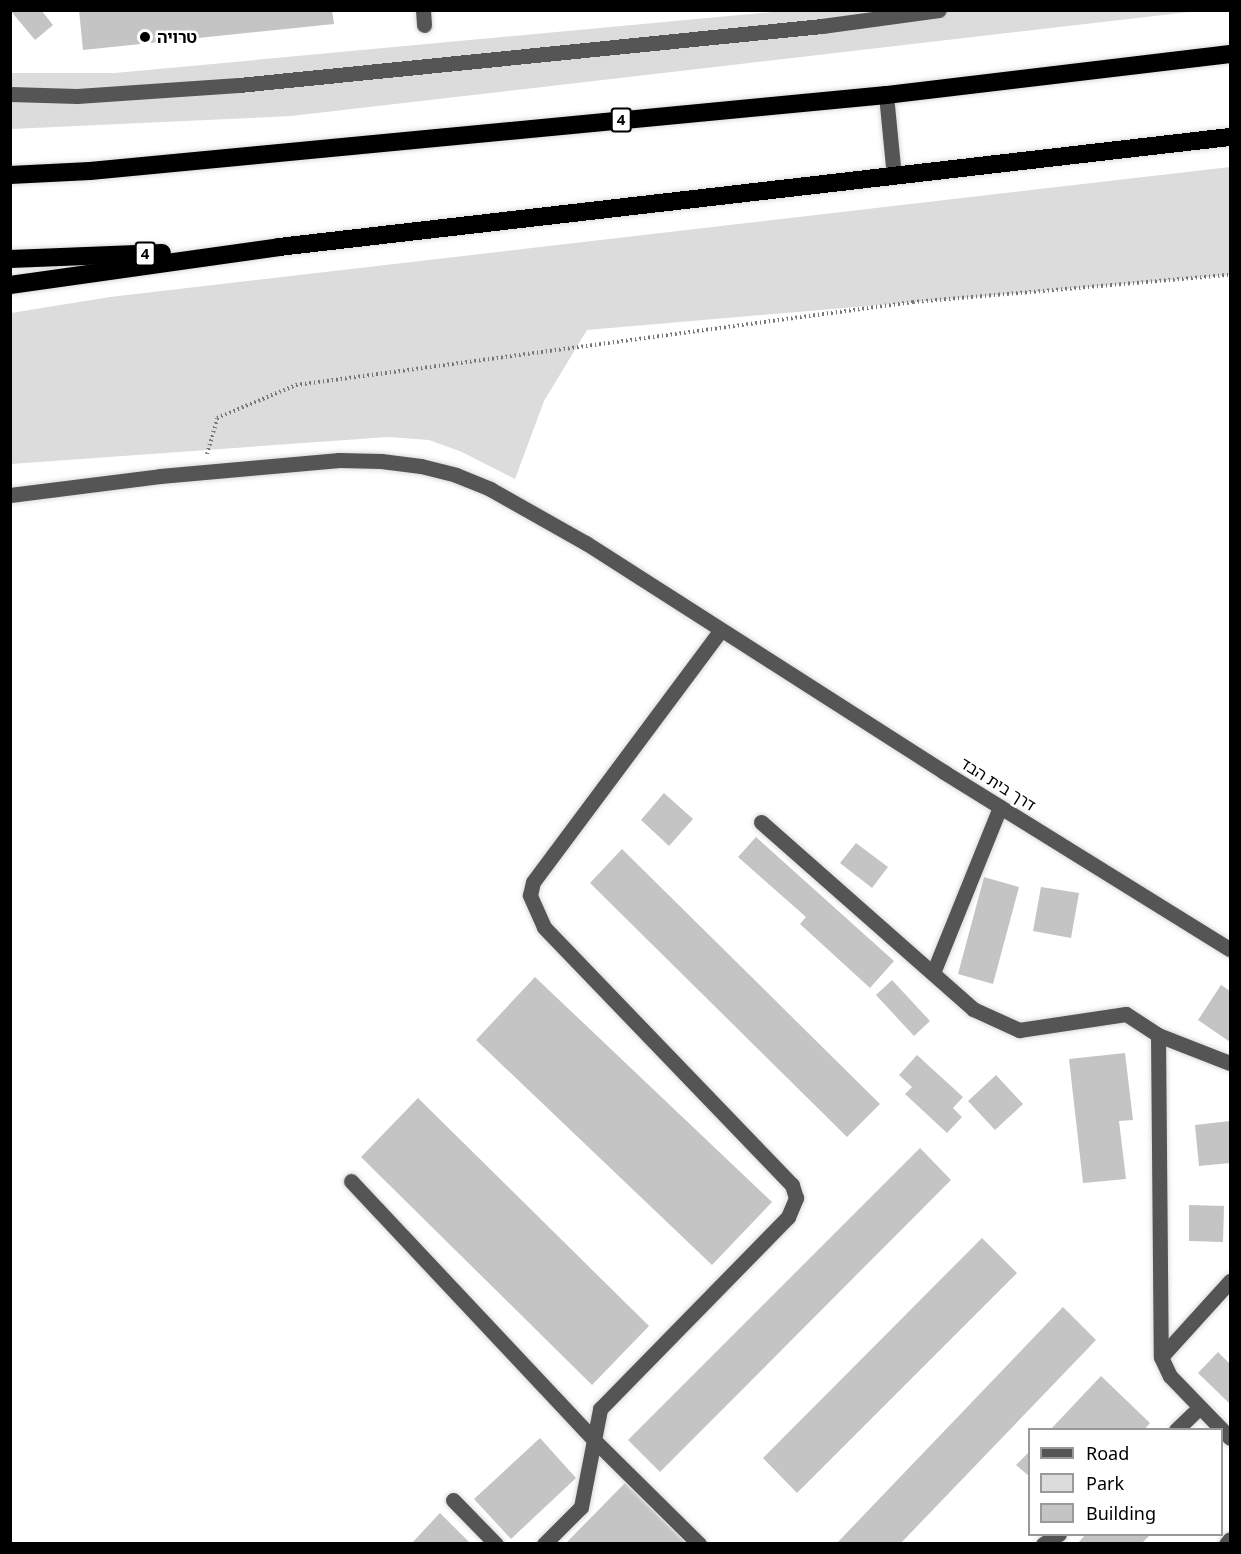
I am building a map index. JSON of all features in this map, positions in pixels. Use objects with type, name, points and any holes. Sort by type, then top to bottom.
[{"type":"highway","name":"4","points":[[10,175],[90,171],[886,95],[1230,54]]},
{"type":"highway","name":"4","points":[[10,259],[279,247],[1230,137]]},
{"type":"highway","points":[[10,285],[279,247]]},
{"type":"street","points":[[10,94],[77,96],[239,85],[822,26],[939,10]]},
{"type":"street","points":[[886,95],[894,177]]},
{"type":"street","name":"דרך בית הבד","points":[[10,495],[202,472],[339,460],[381,461],[421,466],[456,475],[537,513],[1000,807],[1230,949]]},
{"type":"street","points":[[544,1544],[581,1508],[600,1409],[788,1217],[796,1198],[792,1185],[544,927],[530,895],[533,882],[721,630]]},
{"type":"street","points":[[933,973],[1000,807]]},
{"type":"street","points":[[761,822],[973,1009],[1019,1030],[1126,1014],[1158,1035],[1230,1063]]},
{"type":"street","points":[[1158,1035],[1161,1357],[1170,1376],[1220,1428]]},
{"type":"street","points":[[351,1181],[594,1440],[699,1544]]},
{"type":"street","points":[[1161,1357],[1230,1281]]},
{"type":"street","points":[[1178,1428],[1200,1407]]},
{"type":"street","points":[[453,1500],[496,1544]]},
{"type":"street","points":[[1043,1544],[1056,1536]]},
{"type":"street","points":[[1226,1544],[1230,1539]]},
{"type":"path","points":[[202,472],[217,418],[296,385],[913,302],[1230,275]]},
{"type":"green space","points":[[783,11],[1198,11],[291,116],[11,129],[11,73],[115,73]]},
{"type":"green space","points":[[1230,167],[1230,275],[587,330],[544,401],[515,479],[462,452],[429,440],[388,437],[11,464],[11,313],[110,297]]},
{"type":"building","points":[[10,10],[41,10],[53,25],[35,40]]},
{"type":"building","name":"טרויה","points":[[79,10],[332,10],[334,24],[83,50]]},
{"type":"building","points":[[664,793],[693,819],[669,846],[641,820]]},
{"type":"building","points":[[756,837],[894,961],[870,988],[800,924],[806,917],[738,857]]},
{"type":"building","points":[[856,843],[888,867],[872,888],[840,863]]},
{"type":"building","points":[[622,849],[880,1104],[847,1137],[590,883]]},
{"type":"building","points":[[984,877],[1019,887],[993,984],[958,974]]},
{"type":"building","points":[[1041,887],[1079,893],[1071,938],[1033,931]]},
{"type":"building","points":[[535,977],[772,1202],[712,1265],[476,1040]]},
{"type":"building","points":[[892,980],[930,1021],[914,1036],[876,995]]},
{"type":"building","points":[[1221,985],[1230,991],[1230,1042],[1198,1020]]},
{"type":"building","points":[[1125,1053],[1133,1120],[1119,1121],[1126,1179],[1083,1183],[1069,1059]]},
{"type":"building","points":[[917,1055],[963,1097],[953,1108],[962,1117],[947,1133],[905,1094],[912,1087],[899,1075]]},
{"type":"building","points":[[996,1075],[1023,1104],[995,1130],[968,1101]]},
{"type":"building","points":[[418,1098],[649,1326],[592,1385],[361,1157]]},
{"type":"building","points":[[1230,1121],[1230,1163],[1199,1166],[1195,1125]]},
{"type":"building","points":[[920,1148],[951,1180],[660,1472],[628,1440]]},
{"type":"building","points":[[1189,1205],[1224,1206],[1223,1242],[1189,1241]]},
{"type":"building","points":[[982,1238],[1017,1273],[797,1493],[763,1458]]},
{"type":"building","points":[[1063,1307],[1096,1340],[900,1544],[836,1544]]},
{"type":"building","points":[[1218,1352],[1230,1364],[1230,1404],[1198,1373]]},
{"type":"building","points":[[1101,1376],[1150,1423],[1146,1428],[1052,1428]]},
{"type":"building","points":[[540,1438],[576,1478],[511,1539],[474,1499]]},
{"type":"building","points":[[1028,1453],[1028,1475],[1016,1465]]},
{"type":"building","points":[[625,1483],[687,1544],[565,1544]]},
{"type":"building","points":[[440,1513],[471,1544],[411,1544]]},
{"type":"building","points":[[1084,1536],[1149,1536],[1141,1544],[1077,1544]]},
{"type":"place","name":"טרויה","points":[[145,37]]}]
